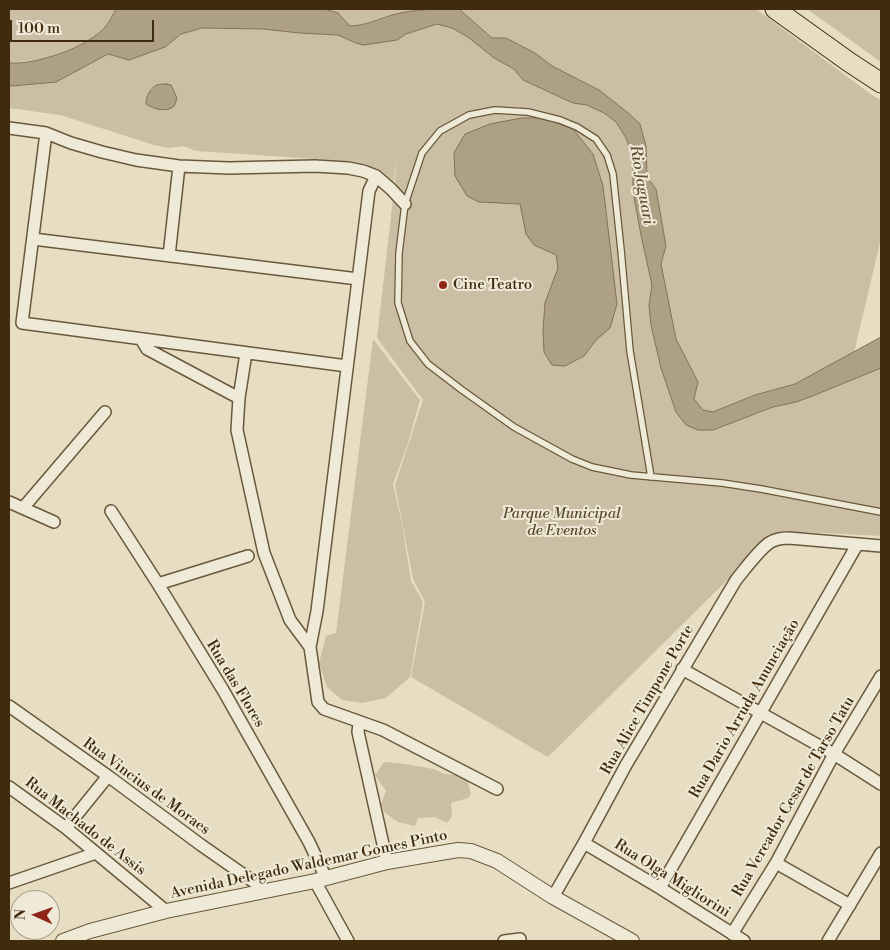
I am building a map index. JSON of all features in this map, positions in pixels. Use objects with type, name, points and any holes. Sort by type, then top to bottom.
[{"type":"main road","points":[[775,9],[881,83]]},
{"type":"main road","points":[[789,9],[849,46],[881,69]]},
{"type":"street","points":[[9,128],[46,133],[71,143],[136,160],[179,166],[229,168],[315,166],[348,168],[376,176],[405,204]]},
{"type":"street","points":[[46,133],[22,323],[347,366]]},
{"type":"street","points":[[169,256],[179,166]]},
{"type":"street","points":[[376,176],[369,191],[317,611],[310,647],[318,702],[324,709],[383,730],[497,789]]},
{"type":"street","points":[[33,238],[358,279]]},
{"type":"street","points":[[141,339],[147,349],[239,398]]},
{"type":"street","points":[[246,353],[239,398],[237,430],[264,553],[290,620],[310,647]]},
{"type":"street","points":[[24,508],[105,412]]},
{"type":"street","points":[[9,502],[54,522]]},
{"type":"street","name":"Rua das Flores","points":[[111,511],[228,698],[309,842],[320,879],[348,941]]},
{"type":"street","name":"Rua Alice Timpone Porte","points":[[553,897],[626,765],[682,670],[736,580],[750,563],[770,543],[779,538],[857,545]]},
{"type":"street","points":[[857,545],[881,546]]},
{"type":"street","name":"Rua Dario Arruda Anunciação","points":[[660,888],[857,545]]},
{"type":"street","points":[[158,584],[248,556]]},
{"type":"street","points":[[682,670],[834,754],[881,784]]},
{"type":"street","name":"Rua Vereador Cesar de Tarso Tatu","points":[[732,934],[776,863],[834,754],[881,676]]},
{"type":"street","name":"Rua Vincius de Moraes","points":[[9,706],[266,891]]},
{"type":"street","points":[[359,722],[358,732],[387,862]]},
{"type":"street","points":[[66,828],[108,776]]},
{"type":"street","name":"Rua Machado de Assis","points":[[9,787],[66,828],[166,910]]},
{"type":"street","name":"Rua Olga Migliorini","points":[[584,843],[744,941]]},
{"type":"street","name":"Avenida Delegado Waldemar Gomes Pinto","points":[[63,941],[166,910],[266,891],[387,862],[458,850],[471,851],[497,861],[553,897],[632,941]]},
{"type":"street","points":[[9,884],[96,853]]},
{"type":"street","points":[[828,941],[881,853]]},
{"type":"street","points":[[776,863],[850,905]]},
{"type":"street","points":[[504,941],[520,939]]},
{"type":"lane","points":[[651,476],[630,351],[613,174],[607,155],[596,139],[577,127],[560,120],[528,112],[494,110],[469,115],[440,131],[422,153],[405,204],[399,253],[398,303],[410,341],[428,364],[514,427],[572,459],[592,467],[631,475],[722,482],[881,512]]},
{"type":"green space","points":[[9,9],[116,9],[106,26],[90,40],[49,58],[9,63]]},
{"type":"green space","points":[[324,9],[424,9],[389,15],[357,26],[349,26],[338,14]]},
{"type":"green space","points":[[459,9],[756,9],[881,100],[881,238],[854,353],[795,384],[755,395],[713,412],[703,410],[694,399],[698,382],[676,340],[661,264],[666,246],[656,189],[647,177],[646,146],[535,53],[506,38],[492,38]]},
{"type":"green space","points":[[807,9],[881,9],[881,62]]},
{"type":"green space","name":"Parque Municipal de Eventos","points":[[437,24],[452,28],[468,37],[494,58],[514,69],[523,80],[573,103],[587,105],[604,113],[616,122],[626,138],[633,157],[633,192],[652,285],[649,305],[686,425],[760,413],[772,407],[810,397],[881,368],[881,536],[785,531],[772,536],[548,757],[411,677],[425,602],[413,579],[395,485],[423,400],[377,338],[397,157],[393,184],[371,169],[346,161],[196,151],[184,146],[169,148],[60,115],[9,108],[9,85],[56,82],[108,54],[129,60],[165,47],[181,34],[202,28],[263,29],[339,35],[356,43],[397,40],[406,34]]},
{"type":"green space","points":[[373,339],[420,400],[407,446],[393,484],[402,524],[411,581],[423,602],[410,677],[386,698],[362,703],[342,700],[327,687],[319,663],[326,636],[336,633]]},
{"type":"green space","points":[[384,762],[406,764],[433,769],[445,774],[463,776],[468,782],[471,794],[468,798],[451,803],[452,816],[447,823],[435,817],[418,818],[415,826],[398,822],[384,812],[381,804],[386,791],[375,775]]},
{"type":"water","name":"Rio Jaguari","points":[[116,9],[324,9],[338,13],[350,26],[355,26],[409,12],[433,9],[459,9],[492,38],[506,38],[535,53],[552,66],[599,90],[640,124],[646,146],[647,177],[656,189],[666,246],[661,264],[676,339],[698,382],[694,399],[703,410],[713,412],[755,395],[795,384],[881,337],[881,368],[810,397],[773,407],[713,430],[698,430],[686,425],[676,412],[661,368],[651,325],[649,305],[652,285],[633,192],[633,157],[626,138],[616,122],[604,113],[587,105],[573,103],[523,80],[514,69],[494,58],[468,37],[452,28],[437,24],[406,34],[397,40],[364,45],[338,35],[263,29],[202,28],[181,34],[165,47],[129,60],[108,54],[56,82],[9,85],[9,63],[47,58],[87,41],[98,34]]},
{"type":"water","points":[[157,85],[171,85],[177,98],[174,106],[160,110],[146,104],[152,88]]},
{"type":"water","points":[[522,118],[544,118],[573,129],[593,154],[603,186],[617,304],[610,328],[596,340],[584,356],[565,366],[552,365],[544,352],[545,303],[558,268],[556,255],[534,245],[526,234],[520,204],[479,202],[467,196],[455,176],[454,153],[465,134],[490,124]]},
{"type":"place","name":"Cine Teatro","points":[[443,285]]}]
